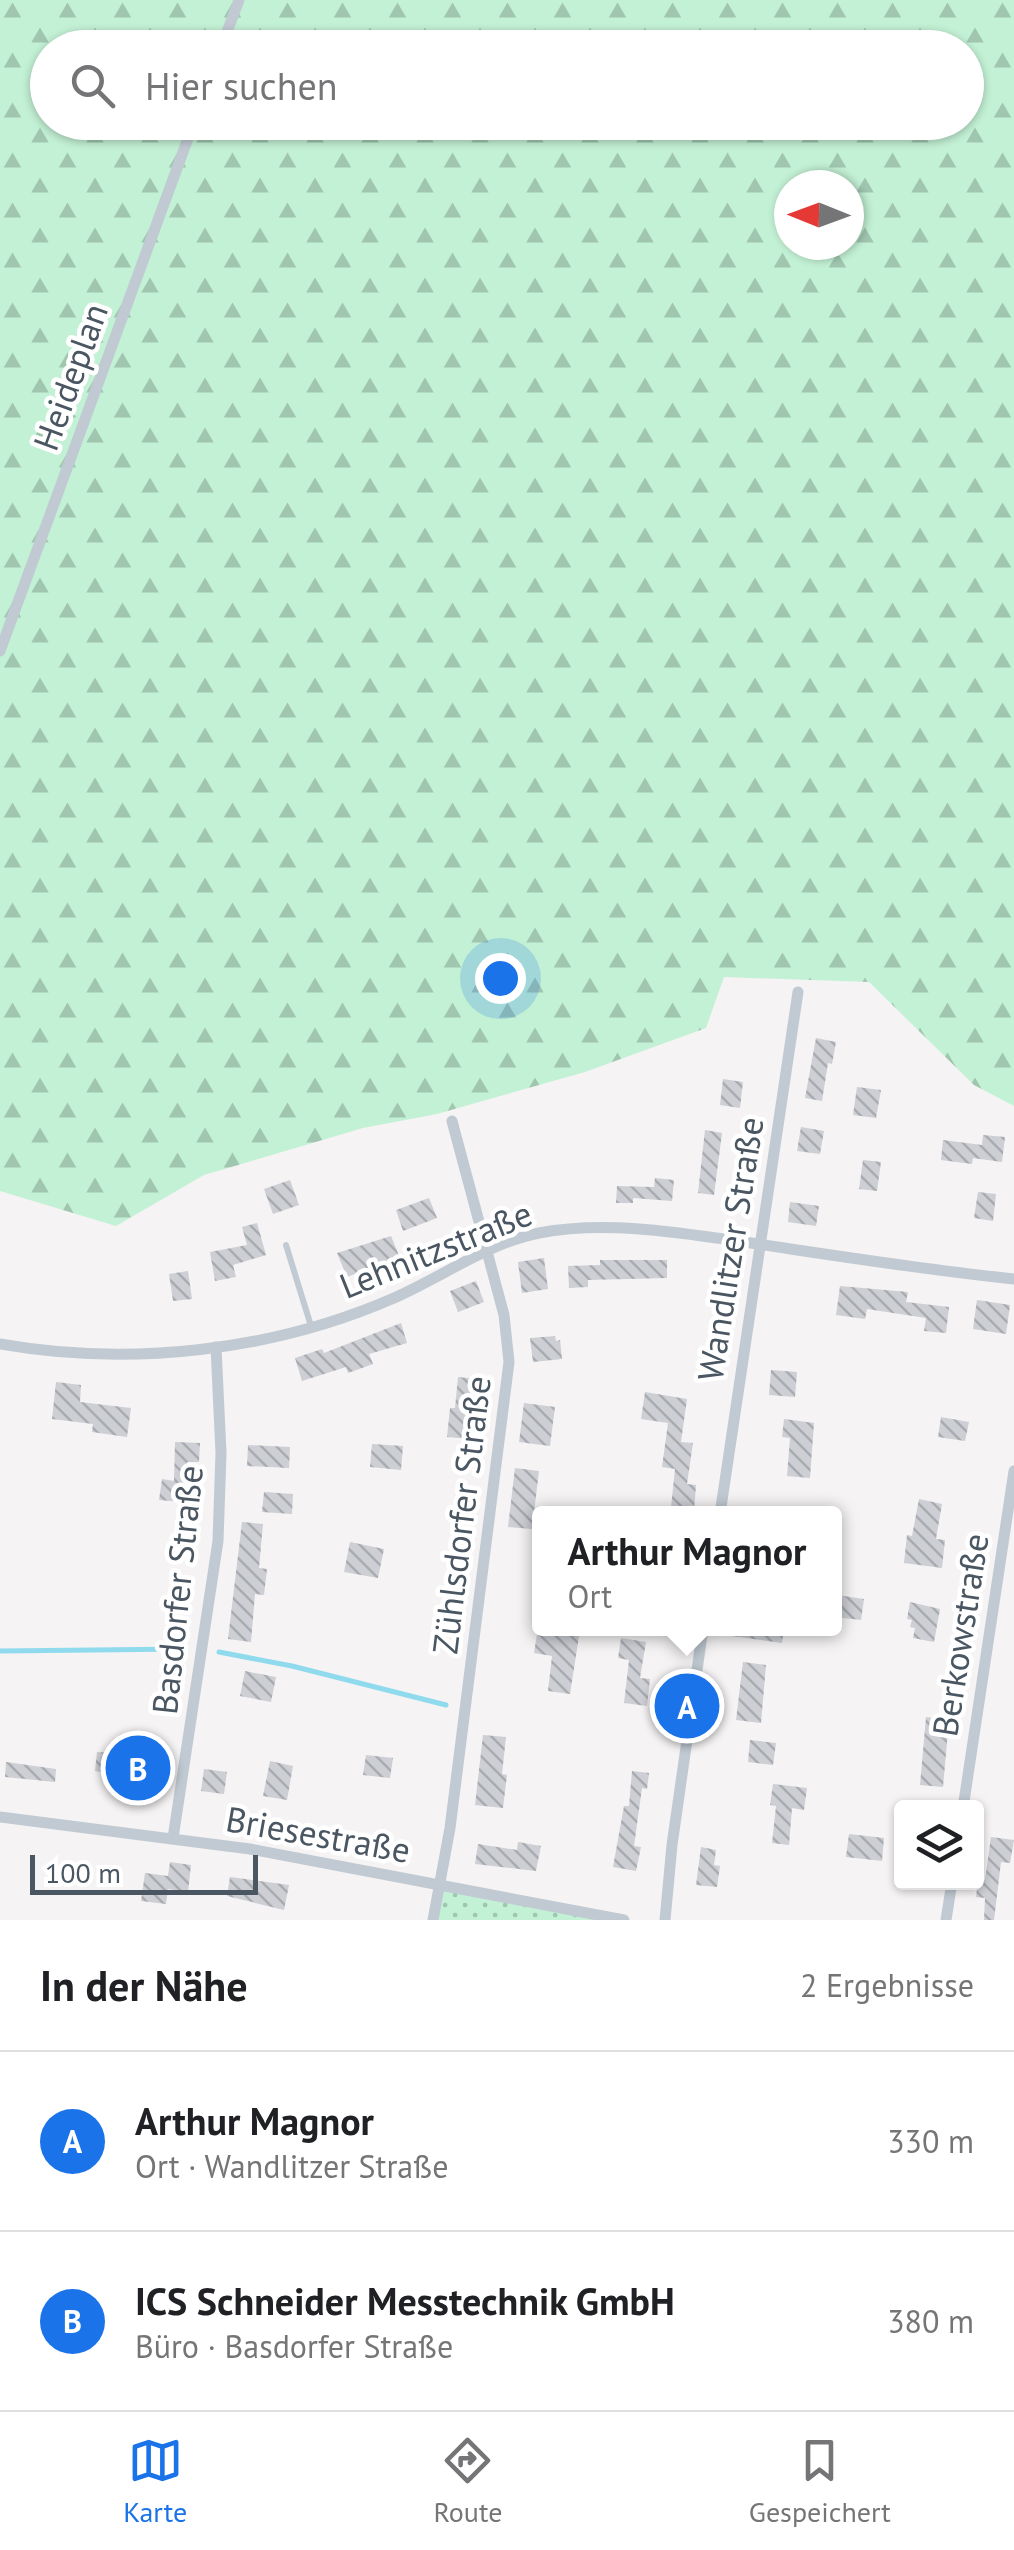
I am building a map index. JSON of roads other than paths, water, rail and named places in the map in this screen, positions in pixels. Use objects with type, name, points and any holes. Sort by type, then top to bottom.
[{"type":"street","points":[[228,30],[239,0]]},
{"type":"street","name":"Heideplan","points":[[0,651],[187,140]]},
{"type":"street","name":"Wandlitzer Straße","points":[[721,1506],[798,992]]},
{"type":"street","name":"Zühlsdorfer Straße","points":[[433,1920],[450,1828],[508,1386],[504,1315],[452,1121]]},
{"type":"street","name":"Lehnitzstraße","points":[[0,1344],[113,1355],[216,1347],[312,1328],[394,1298],[488,1251],[541,1233],[599,1228],[681,1233],[1014,1279]]},
{"type":"street","name":"Basdorfer Straße","points":[[173,1838],[218,1541],[221,1453],[216,1347]]},
{"type":"street","name":"Berkowstraße","points":[[964,1800],[1014,1471]]},
{"type":"street","points":[[666,1920],[672,1845],[702,1636]]},
{"type":"street","name":"Briesestraße","points":[[0,1817],[321,1861],[624,1920]]},
{"type":"street","points":[[946,1920],[951,1890]]},
{"type":"lane","points":[[286,1245],[312,1328]]},
{"type":"waterway","points":[[0,1651],[186,1649]]},
{"type":"waterway","points":[[219,1652],[446,1705]]},
{"type":"place","name":"Arthur Magnor","points":[[687,1706]]},
{"type":"place","name":"ICS Schneider Messtechnik GmbH","points":[[138,1768]]}]
